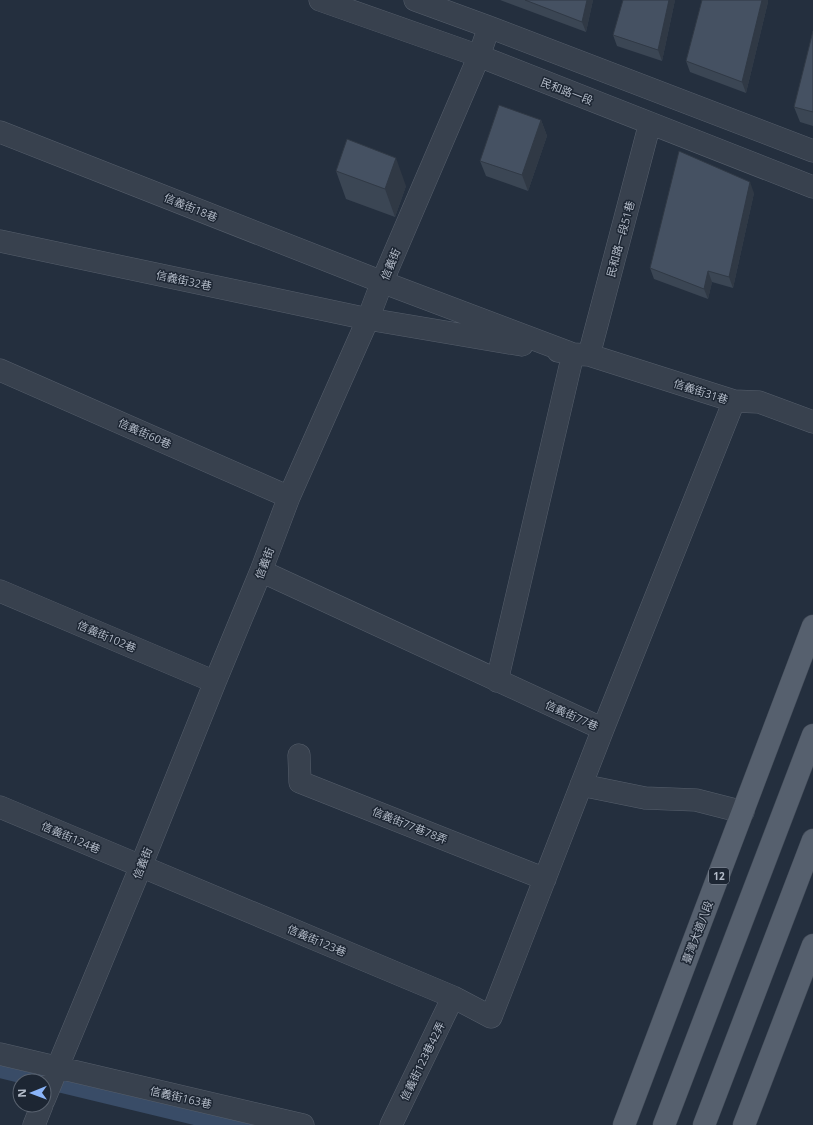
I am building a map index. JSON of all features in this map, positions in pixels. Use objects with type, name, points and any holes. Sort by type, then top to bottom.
[{"type":"main road","name":"臺灣大道八段","points":[[624,1125],[813,626]]},
{"type":"main road","points":[[664,1125],[813,735]]},
{"type":"main road","points":[[704,1125],[813,840]]},
{"type":"main road","points":[[744,1125],[813,945]]},
{"type":"street","name":"民和路一段","points":[[320,0],[479,56],[813,186]]},
{"type":"street","points":[[415,0],[813,151]]},
{"type":"street","name":"信義街","points":[[52,1082],[261,571],[289,497],[368,319],[382,282],[479,56],[489,27]]},
{"type":"street","name":"民和路一段51巷","points":[[497,681],[581,354],[650,123]]},
{"type":"street","name":"信義街18巷","points":[[0,132],[382,282]]},
{"type":"street","name":"信義街32巷","points":[[0,241],[368,319],[581,354]]},
{"type":"street","name":"信義街31巷","points":[[382,282],[581,354],[734,401],[603,729]]},
{"type":"street","name":"信義街60巷","points":[[0,370],[289,497]]},
{"type":"street","points":[[734,401],[759,402],[813,422]]},
{"type":"street","name":"信義街77巷","points":[[261,571],[603,729],[491,1017]]},
{"type":"street","name":"信義街102巷","points":[[0,591],[215,682]]},
{"type":"street","name":"信義街77巷78弄","points":[[299,755],[300,782],[544,879]]},
{"type":"street","points":[[581,785],[645,798],[696,800],[743,812]]},
{"type":"street","name":"信義街124巷","points":[[0,807],[141,866]]},
{"type":"street","name":"信義街123巷","points":[[141,866],[453,997],[491,1017]]},
{"type":"street","name":"信義街123巷42弄","points":[[391,1125],[453,997]]},
{"type":"street","name":"信義街163巷","points":[[0,1054],[303,1125]]},
{"type":"street","points":[[34,1125],[39,1113]]},
{"type":"building","points":[[525,0],[587,0],[582,22]]},
{"type":"building","points":[[623,0],[669,0],[658,50],[613,35]]},
{"type":"building","points":[[702,0],[762,0],[742,82],[686,61]]},
{"type":"building","points":[[813,31],[813,112],[794,107]]},
{"type":"building","points":[[499,105],[541,120],[522,175],[480,161]]},
{"type":"building","points":[[347,139],[396,158],[385,189],[336,171]]},
{"type":"building","points":[[679,151],[750,182],[729,277],[708,271],[704,289],[650,268]]},
{"type":"waterway","points":[[0,1067],[241,1125]]}]
